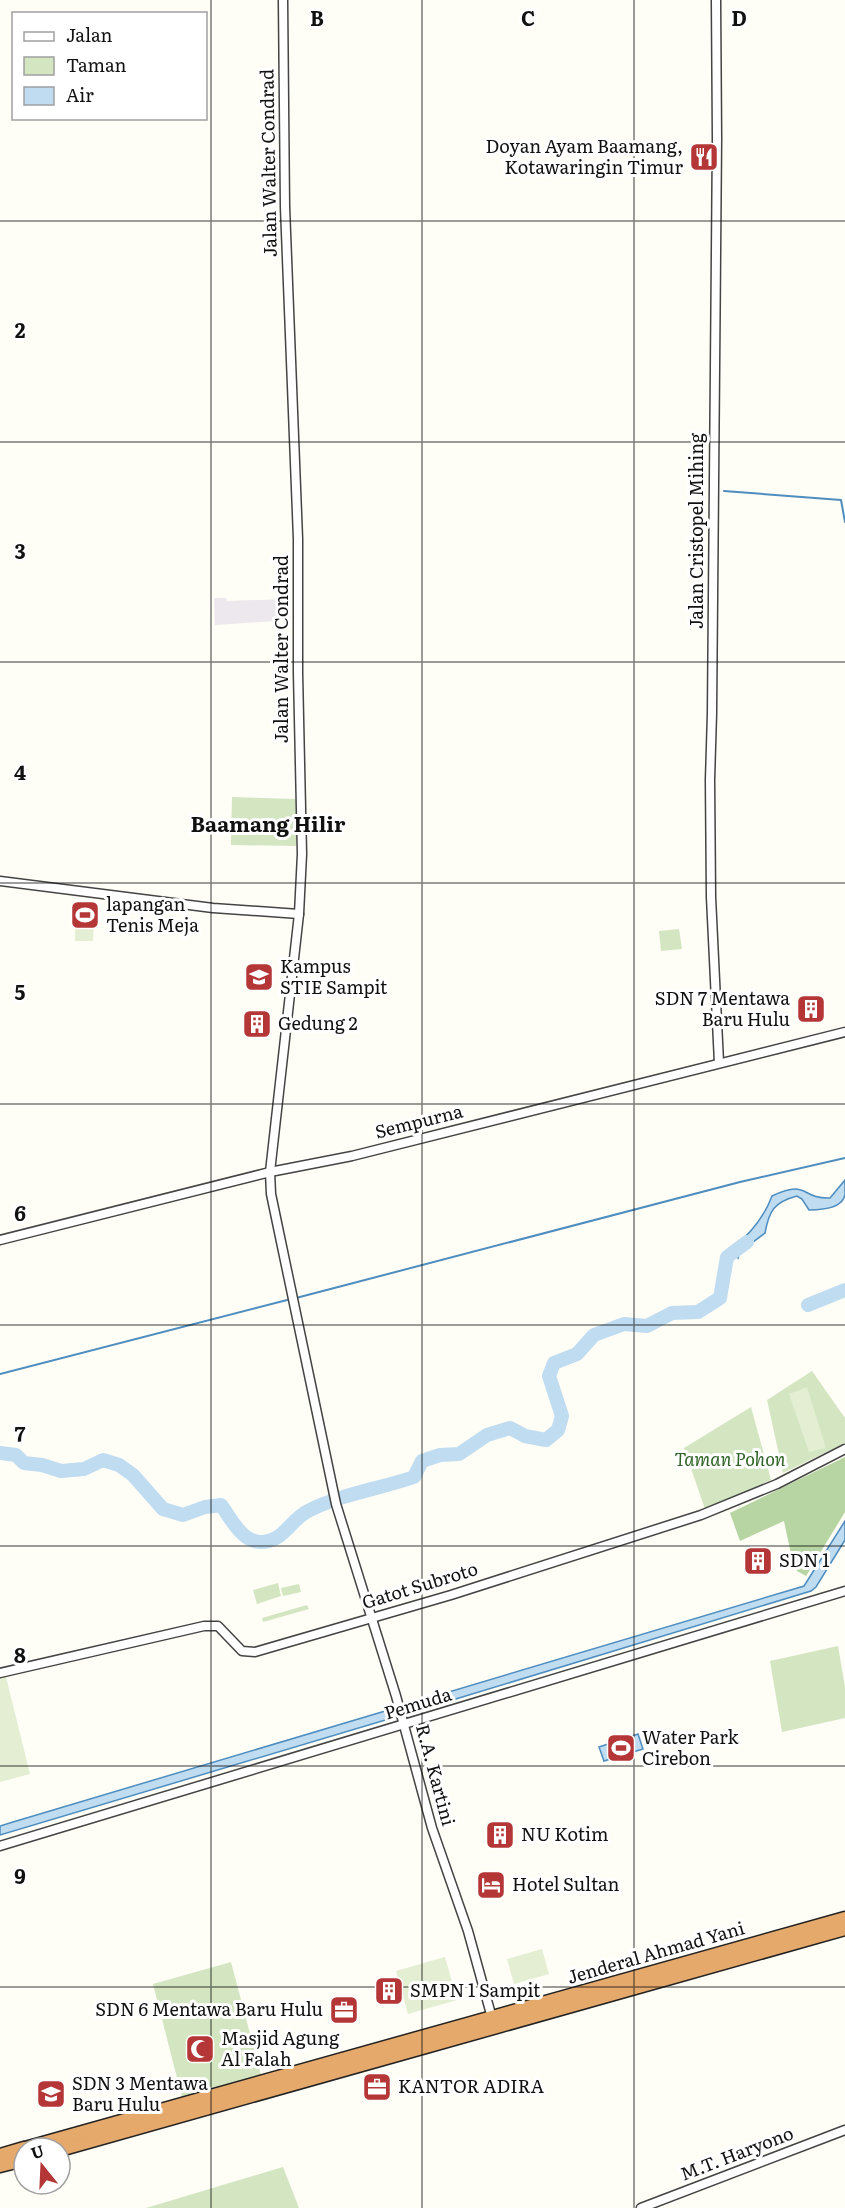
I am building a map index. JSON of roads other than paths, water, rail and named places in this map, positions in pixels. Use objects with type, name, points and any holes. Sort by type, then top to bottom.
[{"type":"highway","name":"Jenderal Ahmad Yani","points":[[68,2136],[845,1918]]},
{"type":"highway","name":"Jenderal Ahmad Yani","points":[[72,2147],[845,1929]]},
{"type":"street","name":"Jalan Walter Condrad","points":[[283,0],[285,207],[298,539],[298,715],[302,823],[299,914],[270,1172],[271,1199],[292,1293]]},
{"type":"street","name":"Jalan Cristopel Mihing","points":[[716,0],[717,138],[710,780],[711,897],[719,1063]]},
{"type":"street","points":[[0,881],[213,908],[299,914]]},
{"type":"street","name":"Sempurna","points":[[0,1240],[270,1172],[352,1156],[845,1032]]},
{"type":"street","name":"R.A. Kartini","points":[[292,1293],[336,1504],[373,1617],[432,1828],[468,1931],[492,2018]]},
{"type":"street","name":"Gatot Subroto","points":[[0,1672],[204,1626],[218,1626],[242,1651],[255,1652],[701,1515],[777,1484],[845,1449]]},
{"type":"street","name":"Pemuda","points":[[0,1846],[845,1591]]},
{"type":"street","name":"M.T. Haryono","points":[[641,2208],[845,2130]]},
{"type":"water","points":[[845,1180],[845,1195],[843,1200],[835,1206],[809,1210],[802,1199],[797,1196],[783,1201],[771,1213],[765,1233],[740,1252],[738,1258],[733,1248],[756,1225],[772,1196],[784,1191],[799,1189],[813,1196],[830,1198]]},
{"type":"water","points":[[845,1521],[845,1540],[816,1587],[811,1591],[0,1835],[0,1826],[804,1586]]},
{"type":"water","name":"Water Park Cirebon","points":[[638,1734],[643,1749],[604,1761],[599,1747]]},
{"type":"waterway","points":[[724,491],[841,500],[845,522]]},
{"type":"waterway","points":[[296,1298],[740,1182],[845,1158]]},
{"type":"waterway","points":[[0,1453],[16,1455],[24,1463],[42,1465],[61,1471],[84,1469],[103,1460],[119,1465],[133,1475],[163,1509],[183,1515],[205,1507],[221,1505],[237,1528],[248,1538],[260,1542],[268,1541],[281,1535],[308,1511],[347,1496],[414,1477],[422,1461],[440,1455],[459,1454],[487,1435],[510,1428],[525,1436],[546,1440],[558,1430],[562,1416],[549,1376],[554,1363],[577,1354],[594,1335],[624,1324],[647,1326],[672,1313],[698,1312],[720,1298],[727,1257],[747,1242]]},
{"type":"waterway","points":[[808,1305],[845,1290]]},
{"type":"waterway","points":[[0,1374],[291,1299]]},
{"type":"place","name":"Doyan Ayam Baamang, Kotawaringin Timur","points":[[704,157]]},
{"type":"place","name":"lapangan Tenis Meja","points":[[85,915]]},
{"type":"place","name":"Kampus STIE Sampit","points":[[259,977]]},
{"type":"place","name":"SDN 7 Mentawa Baru Hulu","points":[[811,1009]]},
{"type":"place","name":"Gedung 2","points":[[257,1024]]},
{"type":"place","name":"SDN 1","points":[[758,1561]]},
{"type":"place","name":"Water Park Cirebon","points":[[621,1748]]},
{"type":"place","name":"NU Kotim","points":[[500,1835]]},
{"type":"place","name":"Hotel Sultan","points":[[491,1885]]},
{"type":"place","name":"SMPN 1 Sampit","points":[[389,1991]]},
{"type":"place","name":"SDN 6 Mentawa Baru Hulu","points":[[344,2010]]},
{"type":"place","name":"Masjid Agung Al Falah","points":[[200,2049]]},
{"type":"place","name":"KANTOR ADIRA","points":[[377,2087]]},
{"type":"place","name":"SDN 3 Mentawa Baru Hulu","points":[[51,2094]]},
{"type":"district","name":"Baamang Hilir","points":[[268,825]]},
{"type":"park label","name":"Taman Pohon","points":[[730,1460]]}]
